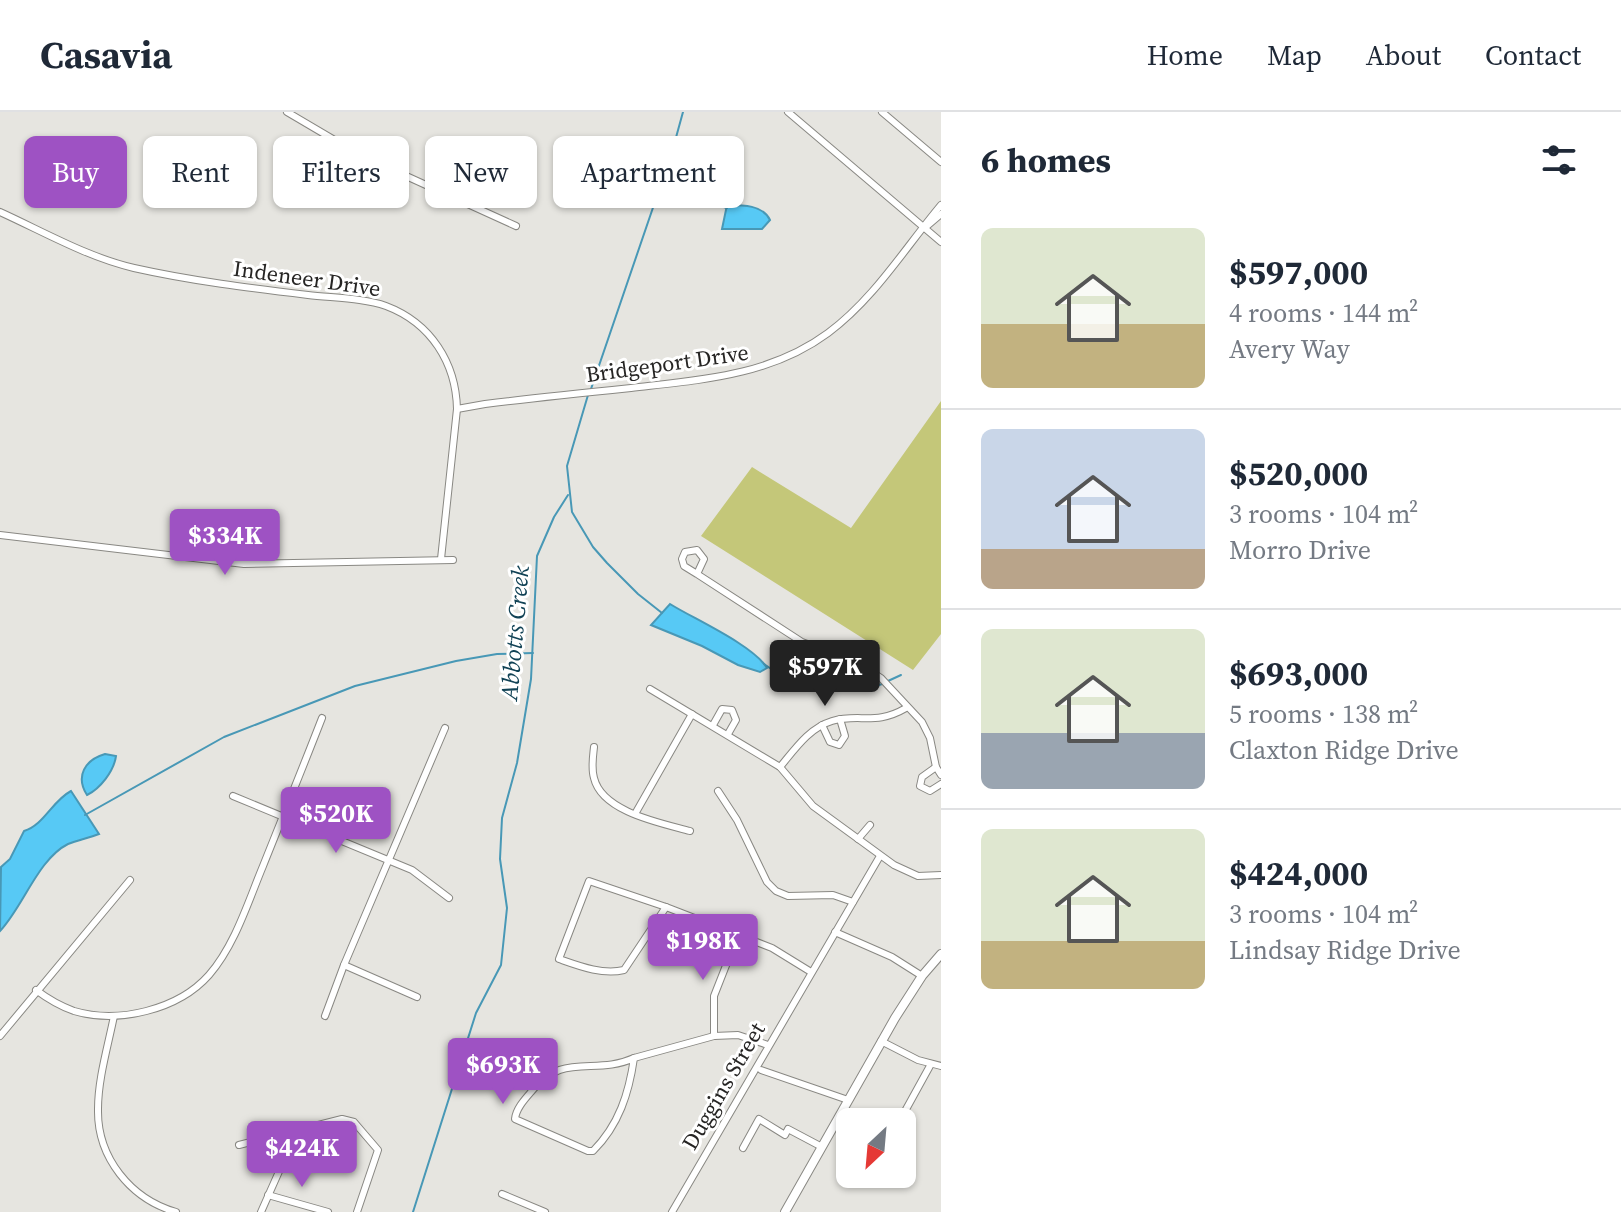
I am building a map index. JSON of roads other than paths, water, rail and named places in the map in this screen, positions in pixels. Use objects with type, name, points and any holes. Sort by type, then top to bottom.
[{"type":"main road","points":[[785,1212],[881,1041],[922,976],[941,954]]},
{"type":"street","points":[[287,112],[360,155],[516,226]]},
{"type":"street","points":[[788,112],[941,242]]},
{"type":"street","points":[[882,112],[941,162]]},
{"type":"street","points":[[924,228],[941,205]]},
{"type":"street","name":"Indeneer Drive","points":[[0,212],[89,253],[135,268],[236,286],[385,305],[412,320],[436,343],[450,365],[457,388],[441,559]]},
{"type":"street","points":[[924,228],[941,214]]},
{"type":"street","name":"Bridgeport Drive","points":[[457,409],[711,379],[756,370],[795,354],[828,333],[859,305],[924,228]]},
{"type":"street","points":[[0,535],[244,564],[453,560]]},
{"type":"street","points":[[697,574],[802,642],[872,670],[922,722],[941,775]]},
{"type":"street","points":[[650,689],[780,767],[813,806],[880,856],[918,876],[941,875]]},
{"type":"street","points":[[780,767],[808,735],[822,725],[840,719],[872,720],[894,715],[906,708]]},
{"type":"street","points":[[713,725],[722,709],[732,710],[736,720],[728,734]]},
{"type":"street","points":[[635,814],[692,714]]},
{"type":"street","points":[[36,990],[73,1011],[114,1016],[173,1001],[195,988],[210,974],[236,930],[322,718]]},
{"type":"street","points":[[822,725],[830,742],[839,745],[845,736],[840,719]]},
{"type":"street","points":[[325,1016],[445,728]]},
{"type":"street","points":[[594,747],[593,776],[599,791],[609,801],[635,814],[690,831]]},
{"type":"street","points":[[936,767],[922,777],[920,786],[930,791],[941,784]]},
{"type":"street","points":[[718,791],[737,820],[767,882],[776,891],[788,896],[833,895],[853,902]]},
{"type":"street","points":[[233,796],[412,870],[449,898]]},
{"type":"street","points":[[858,839],[870,825]]},
{"type":"street","name":"Duggins Street","points":[[672,1212],[880,856]]},
{"type":"street","points":[[0,1036],[130,880]]},
{"type":"street","points":[[666,907],[624,970],[588,969],[559,959],[589,881],[666,907],[772,948],[811,972]]},
{"type":"street","points":[[835,932],[892,957],[922,976]]},
{"type":"street","points":[[714,1036],[714,996],[738,935]]},
{"type":"street","points":[[344,965],[417,997]]},
{"type":"street","points":[[114,1016],[98,1109],[104,1142],[124,1181],[147,1201],[176,1212]]},
{"type":"street","points":[[634,1058],[626,1100],[593,1151],[515,1119],[524,1101],[549,1072],[623,1063],[634,1058],[714,1036],[738,1035],[768,1045]]},
{"type":"street","points":[[881,1041],[941,1066]]},
{"type":"street","points":[[907,1108],[931,1064]]},
{"type":"street","points":[[761,1070],[848,1100]]},
{"type":"street","points":[[239,1145],[342,1119],[354,1122],[378,1150],[357,1212]]},
{"type":"street","points":[[743,1148],[759,1119],[781,1134],[785,1135],[788,1129],[822,1147]]},
{"type":"street","points":[[261,1212],[297,1131]]},
{"type":"street","points":[[502,1194],[545,1212]]},
{"type":"street","points":[[268,1195],[328,1212]]},
{"type":"water","points":[[744,206],[758,209],[770,220],[762,229],[722,229],[726,208]]},
{"type":"water","points":[[670,604],[749,650],[767,668],[760,672],[738,665],[651,625]]},
{"type":"water","points":[[105,754],[116,756],[112,768],[101,784],[87,795],[82,781],[84,770],[92,760]]},
{"type":"water","points":[[71,791],[99,834],[57,851],[39,872],[0,931],[1,867],[10,859],[24,831],[37,824]]},
{"type":"waterway","name":"Abbotts Creek","points":[[591,389],[683,112]]},
{"type":"waterway","points":[[588,395],[567,466],[572,512],[593,547],[607,563],[662,613]]},
{"type":"waterway","name":"Abbotts Creek","points":[[413,1212],[476,1013],[501,965],[507,908],[500,859],[502,818],[517,763],[531,679],[537,556],[554,517],[568,495]]},
{"type":"waterway","points":[[85,815],[224,737],[355,686],[456,661],[497,654],[533,653]]},
{"type":"waterway","points":[[764,664],[777,673],[810,667],[862,691],[882,684]]},
{"type":"waterway","points":[[888,681],[901,675]]}]
